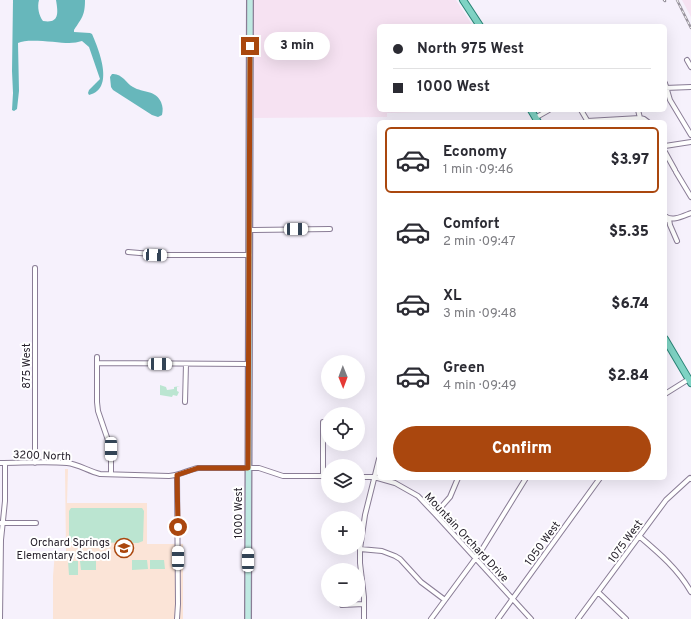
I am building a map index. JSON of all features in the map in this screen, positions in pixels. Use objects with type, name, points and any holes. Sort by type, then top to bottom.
[{"type":"main road","points":[[463,0],[479,24]]},
{"type":"main road","points":[[667,342],[690,381]]},
{"type":"street","name":"1000 West","points":[[248,619],[250,0]]},
{"type":"street","points":[[687,60],[691,67]]},
{"type":"street","points":[[667,86],[691,87]]},
{"type":"street","points":[[667,90],[670,100],[691,135]]},
{"type":"street","points":[[536,120],[546,112]]},
{"type":"street","points":[[638,112],[640,118]]},
{"type":"street","points":[[605,120],[640,118],[645,120]]},
{"type":"street","points":[[667,146],[691,142]]},
{"type":"street","points":[[667,155],[691,197]]},
{"type":"street","points":[[667,219],[691,213]]},
{"type":"street","points":[[667,220],[677,241]]},
{"type":"street","points":[[250,230],[330,229]]},
{"type":"street","points":[[128,252],[163,255],[250,255]]},
{"type":"street","name":"875 West","points":[[35,268],[35,463]]},
{"type":"street","points":[[97,357],[98,411],[111,449],[111,474]]},
{"type":"street","points":[[97,363],[249,364]]},
{"type":"street","points":[[185,402],[186,364]]},
{"type":"street","points":[[667,393],[690,381]]},
{"type":"street","points":[[0,619],[2,463]]},
{"type":"street","name":"3200 North","points":[[2,463],[67,463],[91,472],[111,474],[177,475],[198,468],[248,468]]},
{"type":"street","points":[[365,516],[377,466]]},
{"type":"street","points":[[248,468],[259,468],[283,476],[321,476]]},
{"type":"street","points":[[177,475],[177,619]]},
{"type":"street","name":"Mountain Orchard Drive","points":[[365,477],[377,478]]},
{"type":"street","name":"1075 West","points":[[578,619],[666,500],[690,478]]},
{"type":"street","name":"Mountain Orchard Drive","points":[[384,480],[406,488],[418,496],[531,619]]},
{"type":"street","points":[[436,514],[450,497],[457,480]]},
{"type":"street","points":[[431,619],[475,559],[525,480]]},
{"type":"street","name":"1050 West","points":[[498,619],[599,480]]},
{"type":"street","points":[[2,523],[36,523]]},
{"type":"street","points":[[639,536],[664,556],[691,592]]},
{"type":"street","points":[[365,550],[388,552],[396,556],[421,582],[445,600]]},
{"type":"street","points":[[598,592],[626,619]]},
{"type":"street","points":[[364,607],[364,619]]},
{"type":"shaded area","points":[[254,0],[456,0],[472,24],[377,24],[377,112],[421,112],[387,113],[387,117],[254,118]]},
{"type":"shaded area","points":[[682,0],[691,0],[691,17]]},
{"type":"shaded area","name":"Orchard Springs Elementary School","points":[[65,469],[68,469],[67,503],[147,503],[147,544],[183,544],[183,619],[53,619],[53,576],[55,552],[66,552]]},
{"type":"green space","points":[[160,385],[166,387],[167,390],[180,386],[177,387],[177,391],[179,392],[177,396],[173,395],[172,397],[160,395]]},
{"type":"green space","points":[[71,508],[142,508],[144,511],[143,541],[138,543],[71,542],[69,541],[69,511]]},
{"type":"green space","points":[[132,560],[147,560],[148,569],[132,570]]},
{"type":"green space","points":[[150,560],[164,560],[165,569],[150,569]]},
{"type":"green space","points":[[68,561],[78,561],[78,575],[69,575]]},
{"type":"green space","points":[[80,561],[96,561],[96,570],[81,570]]},
{"type":"water","points":[[13,0],[39,0],[38,8],[40,17],[43,21],[52,21],[57,16],[56,0],[85,0],[84,13],[74,32],[90,33],[95,41],[103,68],[101,85],[97,91],[89,95],[88,93],[100,79],[89,47],[82,41],[74,43],[28,41],[18,43],[19,91],[17,109],[14,111],[12,110]]},
{"type":"water","points":[[112,74],[119,75],[137,89],[156,95],[162,104],[162,115],[158,117],[152,115],[113,90],[111,87],[110,77]]},
{"type":"railway","points":[[677,0],[691,28]]},
{"type":"place","name":"Orchard Springs Elementary School","points":[[124,548]]},
{"type":"route","points":[[178,527],[177,475],[188,470],[198,468],[248,468],[250,46]]}]
